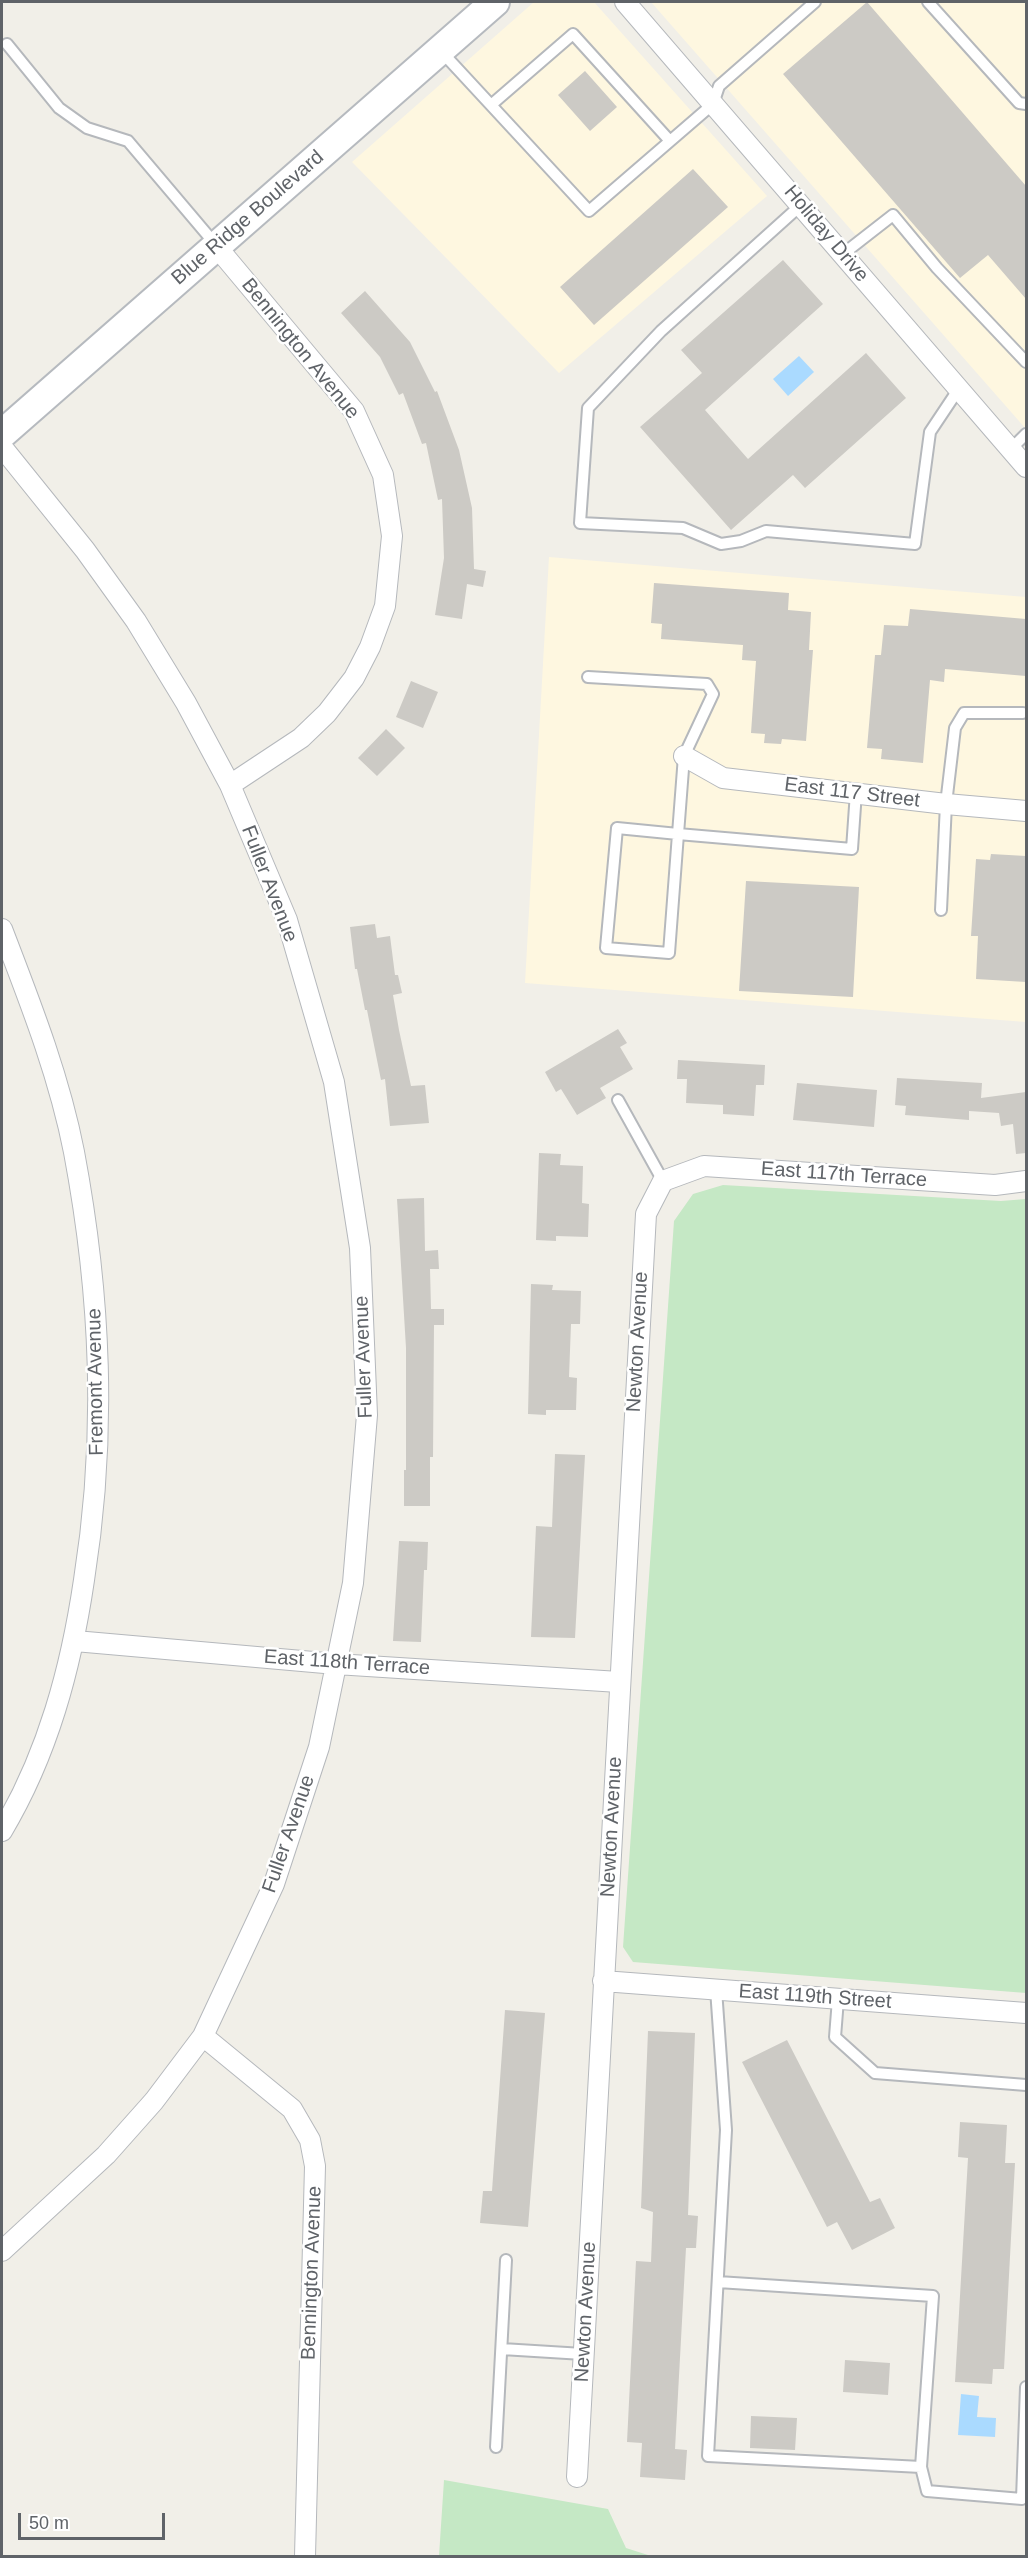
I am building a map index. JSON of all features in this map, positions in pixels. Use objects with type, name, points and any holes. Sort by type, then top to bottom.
[{"type":"main road","name":"Blue Ridge Boulevard","points":[[2,434],[495,2]]},
{"type":"street","name":"Holiday Drive","points":[[625,2],[1026,467]]},
{"type":"street","name":"Bennington Avenue","points":[[216,246],[354,411],[383,475],[392,536],[385,606],[370,647],[354,678],[327,713],[301,738],[230,785]]},
{"type":"street","name":"Fuller Avenue","points":[[2,447],[85,550],[136,621],[186,703],[230,785],[287,920],[334,1082],[360,1248],[367,1415],[353,1582],[319,1747],[274,1884],[203,2036],[154,2101],[106,2155],[2,2251]]},
{"type":"street","name":"East 117 Street","points":[[684,756],[723,778],[1026,811]]},
{"type":"street","name":"Fremont Avenue","points":[[2,929],[41,1031],[73,1149],[93,1271],[100,1394],[95,1505],[75,1641],[54,1719],[19,1803],[2,1831]]},
{"type":"street","name":"East 117th Terrace","points":[[663,1181],[704,1166],[995,1185],[1026,1181]]},
{"type":"street","name":"Newton Avenue","points":[[577,2477],[646,1214],[663,1181]]},
{"type":"street","name":"East 118th Terrace","points":[[75,1641],[336,1664],[619,1682]]},
{"type":"street","name":"East 119th Street","points":[[603,1981],[1026,2013]]},
{"type":"street","name":"Bennington Avenue","points":[[203,2036],[292,2109],[310,2140],[315,2166],[305,2556]]},
{"type":"lane","points":[[440,50],[589,211],[713,104],[719,86],[815,2]]},
{"type":"lane","points":[[928,2],[1023,104],[1026,114]]},
{"type":"lane","points":[[491,105],[573,34],[670,141]]},
{"type":"lane","points":[[7,44],[59,108],[87,128],[128,141],[216,246]]},
{"type":"lane","points":[[801,205],[661,331],[588,408],[580,523],[683,528],[721,544],[741,541],[766,531],[915,544],[930,432],[958,390]]},
{"type":"lane","points":[[843,254],[893,215],[937,268],[1026,362]]},
{"type":"lane","points":[[1011,449],[1026,434]]},
{"type":"lane","points":[[588,678],[707,684],[713,694],[684,756],[678,834],[669,953],[606,948],[617,828],[678,834],[852,849],[856,792]]},
{"type":"lane","points":[[941,910],[946,804],[955,728],[964,713],[1023,713]]},
{"type":"lane","points":[[618,1100],[663,1181]]},
{"type":"lane","points":[[716,1989],[726,2130],[708,2456],[921,2467]]},
{"type":"lane","points":[[838,1999],[835,2037],[875,2073],[1026,2085]]},
{"type":"lane","points":[[496,2447],[506,2260]]},
{"type":"lane","points":[[718,2282],[933,2296],[921,2467],[927,2491],[1022,2499],[1026,2387]]},
{"type":"lane","points":[[502,2349],[583,2354]]},
{"type":"shaded area","points":[[534,2],[594,2],[767,196],[559,373],[352,162]]},
{"type":"shaded area","points":[[651,2],[1026,2],[1026,429]]},
{"type":"shaded area","points":[[549,557],[1026,597],[1026,1022],[525,983]]},
{"type":"green space","points":[[723,1185],[1001,1201],[1026,1199],[1026,1993],[633,1962],[623,1947],[674,1221],[693,1194]]},
{"type":"green space","points":[[444,2480],[608,2509],[626,2548],[651,2556],[439,2556]]},
{"type":"water","points":[[799,356],[814,372],[788,396],[773,379]]},
{"type":"water","points":[[961,2394],[979,2396],[977,2417],[996,2418],[995,2437],[958,2435]]},
{"type":"building","points":[[867,2],[1026,186],[1026,299],[988,255],[960,278],[783,74]]},
{"type":"building","points":[[585,71],[617,107],[590,131],[558,95]]},
{"type":"building","points":[[693,169],[728,207],[594,325],[560,287]]},
{"type":"building","points":[[783,260],[823,304],[705,410],[748,459],[866,353],[906,398],[805,488],[793,475],[731,530],[640,427],[702,373],[681,350]]},
{"type":"building","points":[[365,291],[410,342],[435,392],[437,391],[459,450],[472,508],[474,569],[486,571],[483,587],[467,584],[462,619],[435,615],[444,558],[442,499],[438,500],[426,443],[422,444],[403,393],[399,395],[380,357],[341,313]]},
{"type":"building","points":[[654,583],[789,593],[788,610],[811,612],[809,650],[813,650],[806,741],[782,739],[781,744],[764,743],[765,734],[751,733],[756,661],[742,660],[743,645],[661,639],[662,624],[651,623]]},
{"type":"building","points":[[910,609],[1026,619],[1026,676],[945,669],[944,682],[930,680],[923,763],[881,759],[882,749],[867,748],[875,655],[881,655],[884,625],[908,626]]},
{"type":"building","points":[[411,681],[438,692],[423,728],[396,717]]},
{"type":"building","points":[[386,729],[405,748],[377,776],[358,758]]},
{"type":"building","points":[[991,854],[1026,856],[1026,982],[976,979],[978,936],[971,936],[976,859],[990,860]]},
{"type":"building","points":[[746,881],[859,887],[853,997],[739,991]]},
{"type":"building","points":[[375,924],[377,938],[390,936],[395,975],[398,975],[402,993],[393,995],[399,1030],[411,1086],[425,1085],[429,1123],[390,1126],[385,1079],[381,1080],[367,1010],[365,1010],[357,969],[355,969],[350,927]]},
{"type":"building","points":[[618,1029],[627,1043],[620,1047],[633,1069],[600,1088],[606,1098],[577,1115],[561,1089],[556,1092],[545,1072]]},
{"type":"building","points":[[678,1060],[765,1065],[764,1085],[756,1085],[754,1116],[723,1114],[723,1105],[686,1103],[687,1079],[677,1079]]},
{"type":"building","points":[[897,1078],[982,1083],[981,1098],[1026,1092],[1026,1153],[1016,1154],[1013,1124],[1001,1126],[999,1113],[969,1111],[969,1120],[905,1115],[906,1106],[895,1105]]},
{"type":"building","points":[[797,1083],[877,1090],[874,1127],[793,1120]]},
{"type":"building","points":[[539,1153],[561,1154],[560,1165],[583,1166],[582,1203],[589,1204],[588,1237],[556,1236],[556,1241],[536,1240]]},
{"type":"building","points":[[424,1198],[425,1251],[438,1250],[439,1269],[430,1269],[431,1309],[444,1309],[444,1325],[434,1325],[433,1457],[430,1457],[430,1506],[404,1506],[406,1348],[397,1199]]},
{"type":"building","points":[[531,1284],[553,1285],[552,1290],[581,1291],[580,1324],[571,1324],[569,1377],[577,1378],[576,1410],[546,1410],[546,1415],[528,1414]]},
{"type":"building","points":[[555,1454],[585,1455],[575,1638],[531,1637],[536,1526],[552,1527]]},
{"type":"building","points":[[399,1541],[428,1542],[427,1570],[424,1570],[421,1642],[393,1641]]},
{"type":"building","points":[[505,2010],[545,2013],[528,2227],[480,2223],[483,2191],[492,2191]]},
{"type":"building","points":[[648,2031],[695,2033],[688,2215],[698,2216],[696,2248],[686,2248],[675,2449],[687,2450],[685,2480],[640,2477],[642,2443],[627,2442],[636,2261],[651,2262],[653,2212],[641,2208]]},
{"type":"building","points":[[787,2040],[870,2202],[880,2198],[895,2228],[852,2250],[837,2222],[827,2227],[742,2062]]},
{"type":"building","points":[[960,2122],[1007,2125],[1005,2163],[1015,2163],[1004,2369],[993,2369],[992,2384],[955,2382],[968,2158],[958,2157]]},
{"type":"building","points":[[845,2360],[890,2363],[888,2395],[843,2392]]},
{"type":"building","points":[[751,2416],[797,2418],[795,2450],[750,2448]]}]
